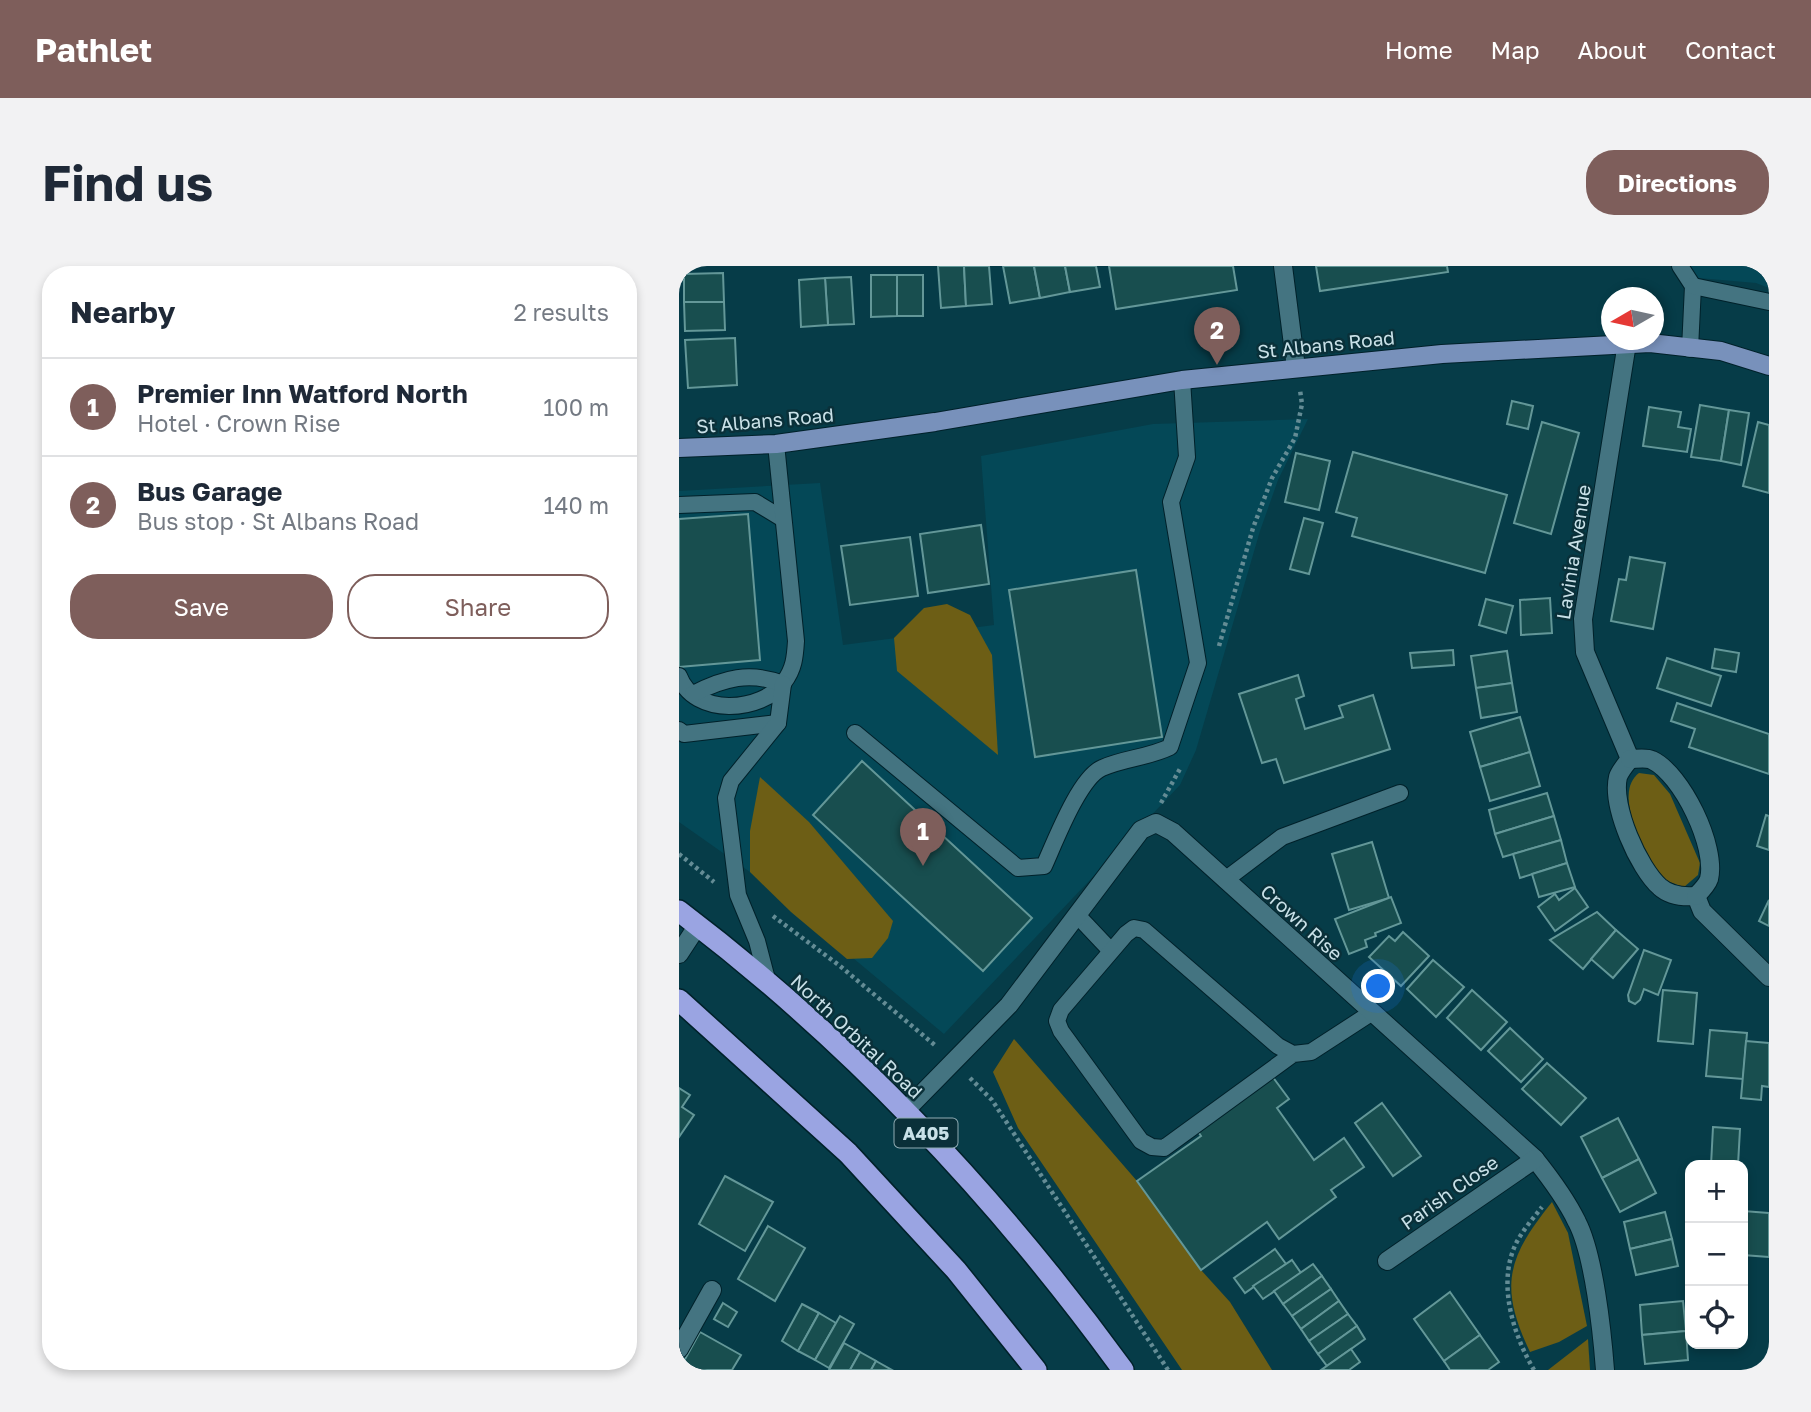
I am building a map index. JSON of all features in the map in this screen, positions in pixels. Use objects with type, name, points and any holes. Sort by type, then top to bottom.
[{"type":"highway","name":"North Orbital Road","points":[[679,911],[768,983],[905,1111],[996,1208],[1080,1311],[1123,1370]]},
{"type":"highway","points":[[679,1000],[848,1153],[956,1270],[1036,1370]]},
{"type":"main road","name":"St Albans Road","points":[[679,448],[776,444],[935,422],[1182,380],[1442,354],[1601,345]]},
{"type":"main road","name":"St Albans Road","points":[[1664,347],[1721,351],[1769,366]]},
{"type":"street","points":[[1283,266],[1296,368]]},
{"type":"street","name":"Lavinia Avenue","points":[[1626,350],[1582,637],[1585,652],[1630,759]]},
{"type":"street","points":[[1650,758],[1673,776],[1692,808],[1711,861],[1709,881],[1696,896],[1682,898],[1662,889],[1646,871],[1620,810],[1618,777],[1630,759],[1650,758]]},
{"type":"street","points":[[905,1111],[1009,1004],[1141,830],[1156,823]]},
{"type":"street","name":"Crown Rise","points":[[1156,823],[1173,832],[1535,1159],[1556,1186],[1579,1224],[1599,1317],[1605,1370]]},
{"type":"street","points":[[1696,896],[1702,911],[1769,977]]},
{"type":"street","points":[[679,954],[698,925]]},
{"type":"street","name":"Parish Close","points":[[1387,1261],[1535,1159]]},
{"type":"street","points":[[679,1349],[712,1290]]},
{"type":"lane","points":[[1680,266],[1693,286],[1690,349]]},
{"type":"lane","points":[[1693,286],[1769,302]]},
{"type":"lane","points":[[855,733],[1018,869],[1044,866],[1082,790],[1098,769],[1121,761],[1148,757],[1170,747],[1198,663],[1171,502],[1187,457],[1182,380]]},
{"type":"lane","points":[[679,676],[693,694],[718,706],[746,704],[766,698],[783,684],[793,667],[796,641],[776,444]]},
{"type":"lane","points":[[679,505],[755,502],[783,519]]},
{"type":"lane","points":[[693,694],[716,682],[761,676],[783,684]]},
{"type":"lane","points":[[768,983],[757,941],[738,895],[726,798],[731,781],[778,723],[783,684]]},
{"type":"lane","points":[[679,730],[684,734],[778,723]]},
{"type":"lane","points":[[1226,880],[1282,837],[1400,793]]},
{"type":"lane","points":[[1077,915],[1111,951]]},
{"type":"lane","points":[[1293,1054],[1278,1046],[1144,930],[1134,928],[1061,1010],[1058,1021],[1061,1031],[1133,1130],[1152,1147],[1164,1148],[1293,1054],[1311,1052],[1371,1013]]},
{"type":"path","points":[[1216,659],[1253,528],[1272,478],[1295,438],[1303,404],[1296,368]]},
{"type":"path","points":[[1156,823],[1158,808],[1183,762]]},
{"type":"path","points":[[1517,1171],[1544,1204],[1515,1245],[1509,1264],[1509,1304],[1534,1370]]},
{"type":"shaded area","points":[[1685,266],[1769,266],[1769,288],[1756,283],[1687,277]]},
{"type":"shaded area","points":[[1308,419],[1278,480],[1260,531],[1196,750],[1180,785],[944,1034],[750,872],[679,822],[679,491],[820,483],[843,645],[994,625],[981,456],[1153,424]]},
{"type":"shaded area","points":[[947,604],[970,615],[992,655],[998,755],[897,671],[894,638],[924,608]]},
{"type":"shaded area","points":[[1639,773],[1654,775],[1670,794],[1700,863],[1698,875],[1684,887],[1661,879],[1634,825],[1629,795],[1631,783]]},
{"type":"shaded area","points":[[760,777],[809,822],[893,921],[888,938],[872,958],[847,959],[791,912],[750,872],[750,831]]},
{"type":"shaded area","points":[[1014,1039],[1137,1181],[1201,1270],[1230,1302],[1272,1370],[1182,1370],[1018,1128],[993,1072]]},
{"type":"shaded area","points":[[1552,1202],[1568,1233],[1587,1326],[1559,1342],[1530,1352],[1514,1308],[1511,1290],[1513,1273],[1525,1239]]},
{"type":"shaded area","points":[[1588,1339],[1590,1370],[1548,1370]]},
{"type":"building","points":[[938,266],[964,266],[966,306],[941,308]]},
{"type":"building","points":[[964,266],[989,266],[992,304],[966,306]]},
{"type":"building","points":[[1003,266],[1034,266],[1040,298],[1010,303]]},
{"type":"building","points":[[1034,266],[1065,266],[1070,292],[1040,298]]},
{"type":"building","points":[[1065,266],[1096,266],[1100,287],[1070,292]]},
{"type":"building","points":[[1109,266],[1233,266],[1237,290],[1116,309]]},
{"type":"building","points":[[1316,266],[1447,266],[1448,272],[1320,291]]},
{"type":"building","points":[[723,273],[724,302],[684,302],[684,274]]},
{"type":"building","points":[[871,275],[897,275],[897,316],[871,317]]},
{"type":"building","points":[[897,275],[923,275],[923,316],[897,316]]},
{"type":"building","points":[[851,277],[854,324],[828,325],[825,278]]},
{"type":"building","points":[[825,278],[828,325],[801,327],[799,280]]},
{"type":"building","points":[[684,302],[724,302],[725,330],[685,331]]},
{"type":"building","points":[[735,338],[737,385],[688,388],[685,340]]},
{"type":"building","points":[[1512,401],[1533,406],[1528,429],[1507,424]]},
{"type":"building","points":[[1700,405],[1729,410],[1721,461],[1691,457]]},
{"type":"building","points":[[1649,407],[1681,412],[1678,427],[1691,429],[1687,452],[1643,446]]},
{"type":"building","points":[[1729,410],[1749,413],[1741,465],[1721,461]]},
{"type":"building","points":[[1542,422],[1579,433],[1551,534],[1514,523]]},
{"type":"building","points":[[1758,422],[1769,425],[1769,493],[1743,486]]},
{"type":"building","points":[[1353,452],[1507,495],[1485,573],[1352,536],[1357,518],[1336,512]]},
{"type":"building","points":[[1296,453],[1330,461],[1319,510],[1285,502]]},
{"type":"building","points":[[748,514],[760,660],[679,667],[679,519]]},
{"type":"building","points":[[1304,518],[1323,523],[1309,574],[1290,569]]},
{"type":"building","points":[[981,525],[989,584],[928,593],[920,534]]},
{"type":"building","points":[[910,537],[918,596],[850,605],[841,546]]},
{"type":"building","points":[[1630,557],[1665,563],[1653,629],[1611,621],[1619,579],[1626,580]]},
{"type":"building","points":[[1136,570],[1162,737],[1035,757],[1009,590]]},
{"type":"building","points":[[1550,598],[1552,633],[1521,635],[1520,600]]},
{"type":"building","points":[[1486,599],[1513,606],[1506,633],[1479,625]]},
{"type":"building","points":[[1715,649],[1739,653],[1736,672],[1712,668]]},
{"type":"building","points":[[1453,650],[1454,665],[1412,668],[1410,653]]},
{"type":"building","points":[[1507,651],[1512,683],[1476,688],[1471,656]]},
{"type":"building","points":[[1667,658],[1721,676],[1711,706],[1657,688]]},
{"type":"building","points":[[1298,675],[1304,696],[1296,699],[1305,729],[1343,717],[1339,706],[1373,695],[1390,749],[1284,783],[1276,759],[1262,763],[1239,694]]},
{"type":"building","points":[[1512,683],[1517,712],[1481,718],[1476,688]]},
{"type":"building","points":[[1677,703],[1769,734],[1769,774],[1689,747],[1695,729],[1671,721]]},
{"type":"building","points":[[1520,717],[1530,752],[1480,767],[1470,732]]},
{"type":"building","points":[[1530,752],[1540,786],[1490,801],[1480,767]]},
{"type":"building","points":[[862,761],[1032,918],[983,971],[813,815]]},
{"type":"building","points":[[1547,793],[1554,816],[1495,834],[1489,810]]},
{"type":"building","points":[[1766,815],[1769,816],[1769,850],[1757,846]]},
{"type":"building","points":[[1554,816],[1561,840],[1503,857],[1495,834]]},
{"type":"building","points":[[1561,840],[1567,863],[1520,878],[1513,854]]},
{"type":"building","points":[[1372,842],[1389,898],[1349,910],[1332,854]]},
{"type":"building","points":[[1567,863],[1575,887],[1539,897],[1532,874]]},
{"type":"building","points":[[1575,888],[1588,907],[1555,931],[1538,907],[1555,894],[1559,900]]},
{"type":"building","points":[[1391,897],[1401,923],[1375,933],[1376,936],[1365,940],[1367,947],[1349,954],[1335,919]]},
{"type":"building","points":[[1769,900],[1769,926],[1759,921]]},
{"type":"building","points":[[1597,912],[1616,930],[1583,969],[1550,940]]},
{"type":"building","points":[[1616,930],[1638,949],[1613,978],[1591,959]]},
{"type":"building","points":[[1403,932],[1429,956],[1401,986],[1369,957],[1389,936],[1395,941]]},
{"type":"building","points":[[1644,950],[1671,960],[1658,995],[1644,989],[1640,1000],[1635,1004],[1629,1001],[1628,995]]},
{"type":"building","points":[[1433,960],[1464,987],[1436,1017],[1407,989]]},
{"type":"building","points":[[1472,990],[1507,1022],[1481,1050],[1447,1018]]},
{"type":"building","points":[[1663,990],[1697,993],[1693,1044],[1658,1041]]},
{"type":"building","points":[[1510,1028],[1543,1059],[1521,1082],[1488,1051]]},
{"type":"building","points":[[1710,1030],[1747,1033],[1743,1079],[1706,1076]]},
{"type":"building","points":[[1746,1041],[1769,1043],[1769,1087],[1762,1086],[1761,1100],[1741,1098]]},
{"type":"building","points":[[1547,1063],[1586,1098],[1561,1125],[1522,1089]]},
{"type":"building","points":[[1272,1076],[1289,1099],[1277,1108],[1314,1160],[1344,1138],[1364,1167],[1331,1190],[1336,1197],[1279,1239],[1267,1222],[1201,1270],[1137,1181],[1201,1136],[1197,1130]]},
{"type":"building","points":[[679,1088],[690,1095],[682,1107],[694,1115],[679,1137]]},
{"type":"building","points":[[1382,1103],[1421,1156],[1393,1176],[1355,1123]]},
{"type":"building","points":[[1618,1118],[1639,1159],[1602,1178],[1581,1137]]},
{"type":"building","points":[[1713,1127],[1740,1129],[1738,1160],[1711,1160]]},
{"type":"building","points":[[1639,1159],[1656,1193],[1620,1212],[1602,1178]]},
{"type":"building","points":[[725,1176],[773,1202],[745,1251],[699,1224]]},
{"type":"building","points":[[1748,1211],[1769,1213],[1769,1257],[1748,1255]]},
{"type":"building","points":[[1665,1212],[1672,1239],[1630,1249],[1624,1222]]},
{"type":"building","points":[[768,1226],[805,1248],[775,1301],[738,1279]]},
{"type":"building","points":[[1672,1239],[1678,1266],[1636,1275],[1630,1249]]},
{"type":"building","points":[[1275,1249],[1286,1264],[1245,1293],[1234,1278]]},
{"type":"building","points":[[1292,1260],[1301,1273],[1263,1299],[1253,1286]]},
{"type":"building","points":[[1313,1264],[1322,1276],[1283,1304],[1274,1291]]},
{"type":"building","points":[[1322,1276],[1331,1289],[1292,1316],[1283,1304]]},
{"type":"building","points":[[1331,1289],[1339,1301],[1301,1329],[1292,1316]]},
{"type":"building","points":[[1450,1292],[1480,1335],[1444,1361],[1414,1319]]},
{"type":"building","points":[[1339,1301],[1348,1314],[1309,1341],[1301,1329]]},
{"type":"building","points":[[1683,1301],[1685,1331],[1642,1335],[1640,1305]]},
{"type":"building","points":[[723,1303],[737,1312],[728,1327],[714,1319]]},
{"type":"building","points":[[802,1304],[819,1313],[798,1351],[782,1341]]},
{"type":"building","points":[[819,1313],[836,1323],[815,1360],[798,1351]]},
{"type":"building","points":[[1348,1314],[1357,1326],[1318,1354],[1309,1341]]},
{"type":"building","points":[[840,1316],[854,1324],[829,1368],[815,1360]]},
{"type":"building","points":[[1357,1326],[1365,1339],[1327,1366],[1318,1354]]},
{"type":"building","points":[[1685,1331],[1688,1360],[1645,1364],[1642,1335]]},
{"type":"building","points":[[700,1332],[741,1355],[732,1370],[679,1370]]},
{"type":"building","points":[[1480,1335],[1499,1362],[1488,1370],[1450,1370],[1444,1361]]},
{"type":"building","points":[[844,1343],[860,1352],[850,1370],[829,1370]]},
{"type":"building","points":[[1351,1349],[1360,1362],[1349,1370],[1321,1370]]},
{"type":"building","points":[[860,1352],[876,1361],[871,1370],[850,1370]]},
{"type":"building","points":[[876,1361],[892,1370],[871,1370]]},
{"type":"place","name":"Bus Garage","points":[[1217,365]]},
{"type":"place","name":"Premier Inn Watford North","points":[[923,866]]}]
